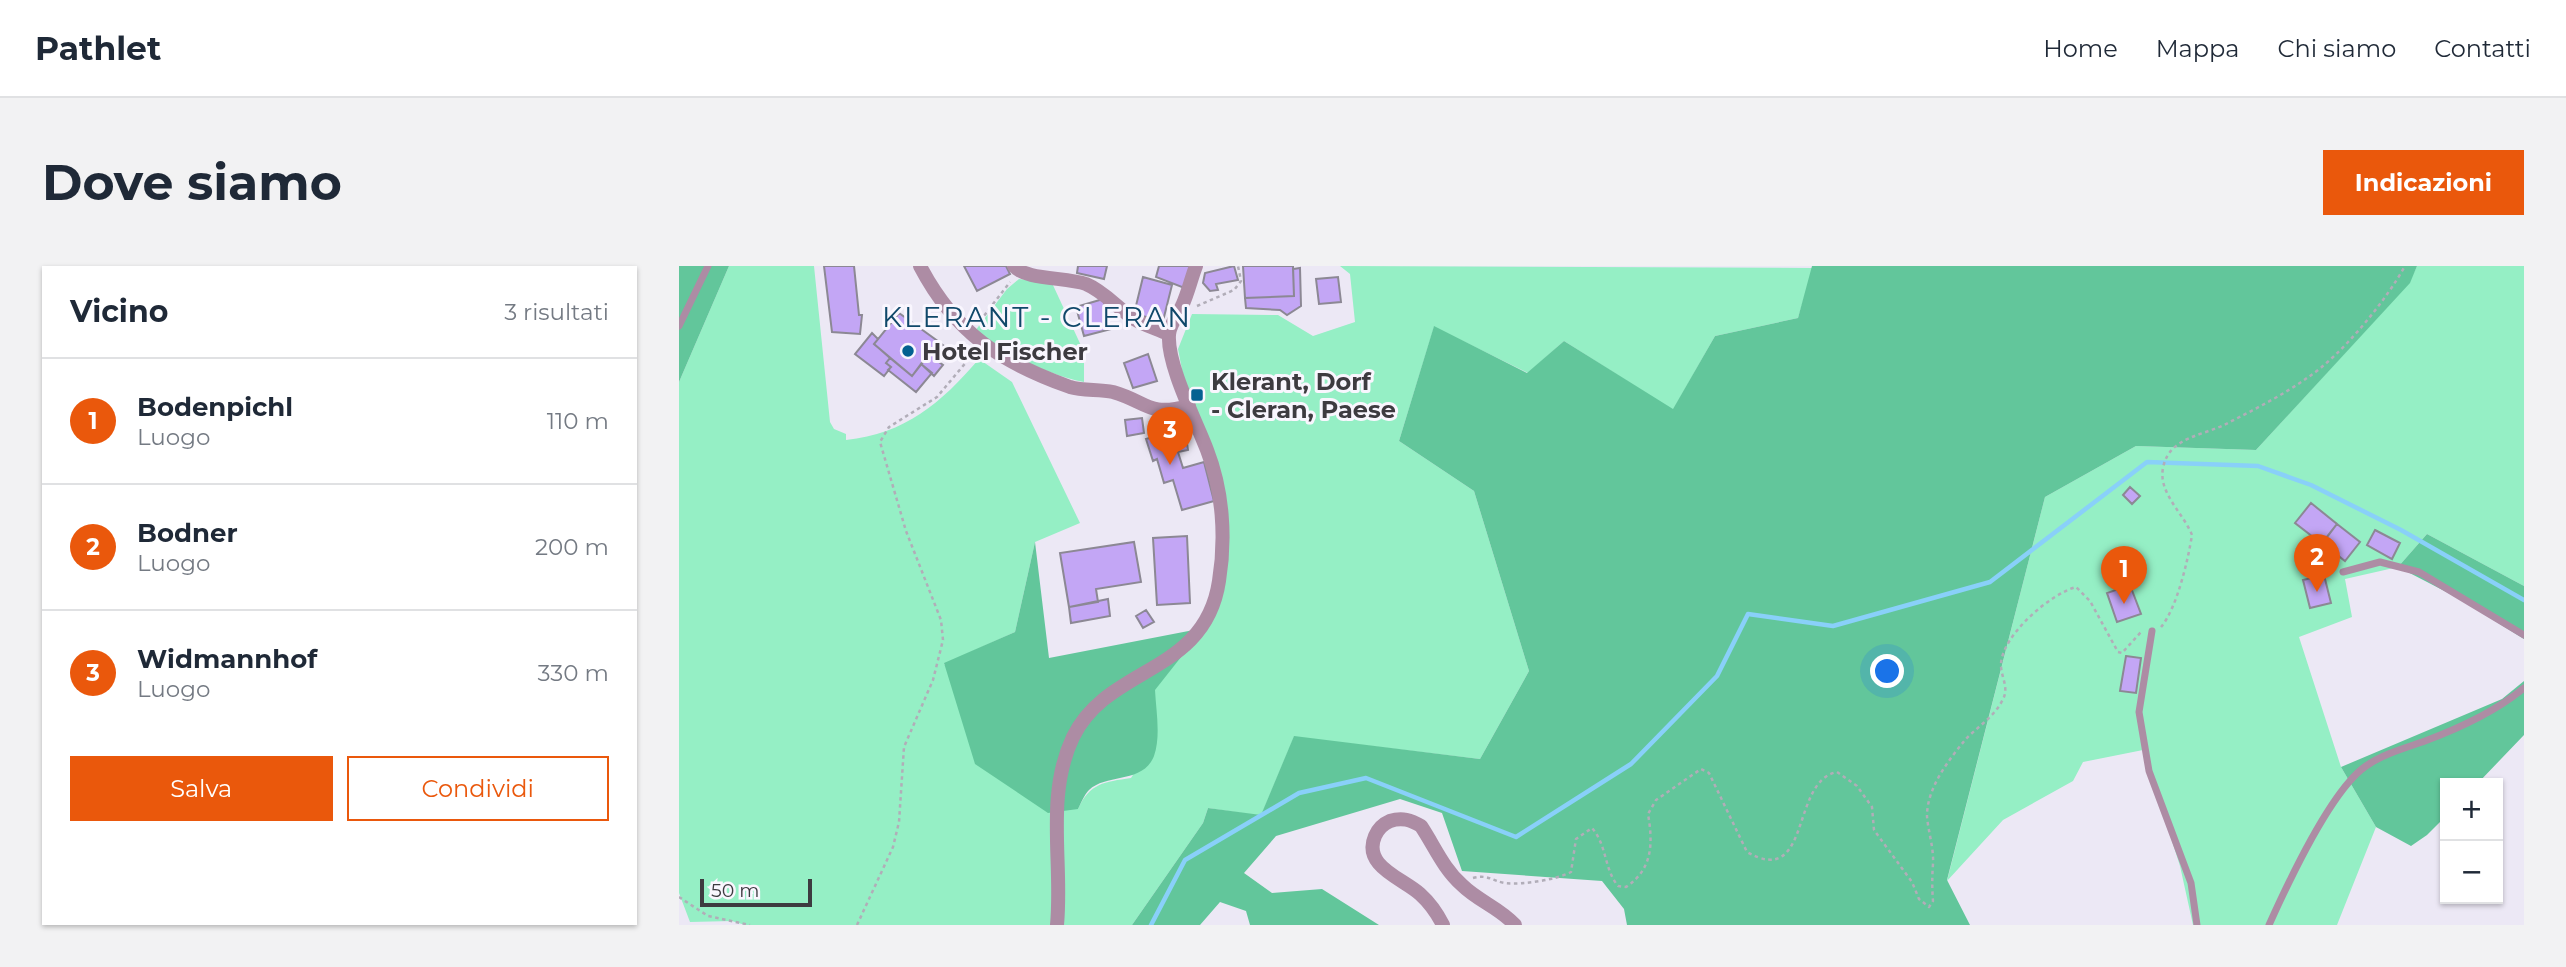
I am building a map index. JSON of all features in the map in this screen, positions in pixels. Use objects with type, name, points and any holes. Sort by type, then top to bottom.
[{"type":"street","points":[[920,266],[943,307],[982,344],[1073,388],[1120,394],[1150,409],[1167,411],[1189,405]]},
{"type":"street","points":[[1057,925],[1061,886],[1056,842],[1058,774],[1074,735],[1097,704],[1184,647],[1204,628],[1215,602],[1223,550],[1220,493],[1209,453],[1189,405],[1168,334],[1183,304],[1196,266]]},
{"type":"street","points":[[1018,270],[1059,276],[1087,285],[1110,298],[1136,320],[1168,334]]},
{"type":"street","points":[[1443,925],[1423,896],[1385,871],[1375,859],[1371,849],[1379,828],[1399,819],[1421,826],[1444,866],[1464,888],[1495,907],[1515,925]]},
{"type":"lane","points":[[679,326],[708,266]]},
{"type":"lane","points":[[2343,572],[2380,562],[2419,572],[2524,635]]},
{"type":"lane","points":[[2152,631],[2140,712],[2149,771],[2191,883],[2197,925]]},
{"type":"lane","points":[[2269,925],[2288,883],[2342,787],[2365,766],[2383,756],[2481,716],[2524,688]]},
{"type":"path","points":[[1183,304],[1197,306],[1234,290],[1241,281],[1238,266]]},
{"type":"path","points":[[1464,888],[1472,878],[1485,875],[1504,883],[1557,880],[1571,872],[1576,839],[1592,828],[1599,837],[1608,874],[1618,886],[1626,887],[1647,868],[1652,838],[1647,814],[1656,800],[1701,769],[1709,773],[1747,852],[1768,861],[1777,859],[1797,839],[1811,794],[1819,781],[1837,772],[1857,786],[1872,807],[1874,830],[1912,882],[1919,899],[1929,907],[1933,901],[1930,876],[1933,863],[1927,813],[1931,791],[1965,741],[2004,699],[2006,684],[2001,666],[2004,654],[2023,625],[2041,604],[2060,591],[2076,587],[2090,601],[2118,652],[2122,653],[2141,632],[2159,629],[2168,618],[2188,562],[2192,535],[2186,519],[2171,501],[2162,471],[2173,446],[2184,439],[2215,430],[2309,377],[2340,349],[2373,311],[2405,266]]},
{"type":"path","points":[[969,334],[1018,270]]},
{"type":"path","points":[[857,925],[893,847],[899,822],[904,747],[933,680],[943,639],[941,620],[915,556],[880,442],[888,427],[919,411],[937,397],[982,344]]},
{"type":"path","points":[[679,897],[708,916],[750,925]]},
{"type":"green space","points":[[679,266],[729,266],[679,382]]},
{"type":"green space","points":[[729,266],[814,266],[830,422],[834,429],[846,434],[846,440],[886,431],[920,414],[950,389],[979,359],[1012,382],[1080,523],[1035,542],[1015,632],[944,664],[1078,809],[1088,794],[1099,785],[1131,778],[1157,737],[1154,690],[1204,628],[1212,611],[1220,493],[1189,406],[1178,349],[1192,314],[1278,315],[1313,336],[1355,322],[1350,274],[1340,266],[1813,268],[1798,318],[1715,336],[1673,410],[1564,341],[1528,373],[1434,327],[1399,441],[1474,491],[1529,671],[1480,759],[1294,737],[1261,816],[1208,808],[1203,823],[1132,925],[745,925],[732,921],[690,922],[679,893],[679,382]]},
{"type":"green space","points":[[1812,266],[2417,266],[2410,283],[2256,450],[2136,446],[2045,497],[1947,880],[1970,925],[1627,925],[1624,909],[1602,881],[1462,871],[1442,813],[1400,799],[1276,836],[1244,873],[1272,893],[1322,889],[1379,925],[1250,925],[1246,911],[1220,902],[1200,925],[1132,925],[1203,823],[1208,808],[1261,815],[1294,736],[1480,759],[1529,671],[1474,491],[1399,441],[1434,326],[1527,373],[1564,341],[1673,409],[1715,336],[1798,318]]},
{"type":"green space","points":[[2417,266],[2524,266],[2524,586],[2427,534],[2398,567],[2345,579],[2352,617],[2299,637],[2341,767],[2376,827],[2337,925],[2193,925],[2180,866],[2143,750],[2083,762],[2073,781],[2003,820],[1947,881],[2045,497],[2136,446],[2256,450],[2409,283]]},
{"type":"green space","points":[[1019,279],[1052,283],[1084,352],[1084,382],[1027,362],[975,331],[1007,289]]},
{"type":"green space","points":[[2427,534],[2524,586],[2524,639],[2458,598],[2398,567]]},
{"type":"green space","points":[[1035,542],[1049,658],[1204,628],[1155,690],[1157,740],[1149,765],[1133,775],[1097,785],[1087,792],[1078,809],[1048,813],[975,764],[944,663],[1015,632]]},
{"type":"green space","points":[[2524,681],[2524,735],[2483,778],[2440,778],[2440,822],[2411,846],[2376,827],[2341,767],[2502,699]]},
{"type":"building","points":[[824,266],[854,266],[859,315],[862,315],[860,334],[832,332]]},
{"type":"building","points":[[964,266],[1006,266],[1010,274],[977,291]]},
{"type":"building","points":[[1078,266],[1107,266],[1104,279],[1077,273]]},
{"type":"building","points":[[1159,266],[1195,266],[1187,289],[1156,277]]},
{"type":"building","points":[[1234,266],[1238,280],[1216,284],[1218,290],[1210,291],[1203,283],[1205,273]]},
{"type":"building","points":[[1243,266],[1293,266],[1294,296],[1245,298]]},
{"type":"building","points":[[1300,268],[1301,306],[1287,315],[1280,310],[1246,308],[1245,298],[1294,296],[1293,269]]},
{"type":"building","points":[[1143,277],[1172,285],[1163,321],[1134,314]]},
{"type":"building","points":[[1338,277],[1341,302],[1319,304],[1316,279]]},
{"type":"building","points":[[1103,299],[1111,329],[1084,336],[1076,307]]},
{"type":"building","points":[[899,313],[939,342],[912,376],[874,344]]},
{"type":"building","points":[[872,333],[878,339],[874,344],[890,358],[886,363],[891,367],[884,376],[855,354]]},
{"type":"building","points":[[939,342],[949,350],[939,362],[943,365],[934,376],[921,364]]},
{"type":"building","points":[[1148,354],[1157,381],[1133,388],[1124,363]]},
{"type":"building","points":[[890,358],[912,376],[921,364],[932,373],[916,392],[888,370],[891,367],[886,363]]},
{"type":"building","points":[[1142,418],[1144,433],[1127,436],[1125,420]]},
{"type":"building","points":[[1175,421],[1178,431],[1185,429],[1188,450],[1178,452],[1183,468],[1204,462],[1214,501],[1182,510],[1173,480],[1164,483],[1157,459],[1153,461],[1146,439],[1157,436],[1155,426]]},
{"type":"building","points":[[2130,487],[2140,496],[2132,504],[2123,495]]},
{"type":"building","points":[[2311,503],[2337,524],[2324,541],[2319,537],[2317,540],[2295,523]]},
{"type":"building","points":[[2337,524],[2360,542],[2345,561],[2322,543]]},
{"type":"building","points":[[2375,530],[2400,543],[2392,559],[2367,545]]},
{"type":"building","points":[[1187,536],[1190,603],[1157,605],[1153,538]]},
{"type":"building","points":[[1134,542],[1141,582],[1096,589],[1098,602],[1069,607],[1060,553]]},
{"type":"building","points":[[2324,575],[2331,603],[2310,608],[2303,580]]},
{"type":"building","points":[[2130,585],[2141,614],[2117,622],[2107,593]]},
{"type":"building","points":[[1108,599],[1110,616],[1071,623],[1069,607]]},
{"type":"building","points":[[1146,610],[1154,622],[1143,628],[1136,616]]},
{"type":"building","points":[[2126,656],[2141,658],[2136,693],[2120,691]]},
{"type":"waterway","points":[[1151,925],[1185,860],[1299,793],[1366,778],[1516,837],[1631,764],[1717,676],[1748,614],[1833,626],[1990,582],[2147,462],[2258,466],[2311,485],[2401,530],[2524,600]]},
{"type":"place","name":"Hotel Fischer","points":[[908,351]]},
{"type":"place","name":"Klerant, Dorf - Cleran, Paese","points":[[1197,395]]},
{"type":"place","name":"Widmannhof","points":[[1170,465]]},
{"type":"place","name":"Bodner","points":[[2317,592]]},
{"type":"place","name":"Bodenpichl","points":[[2124,604]]},
{"type":"district","name":"KLERANT - CLERAN","points":[[1037,317]]}]
